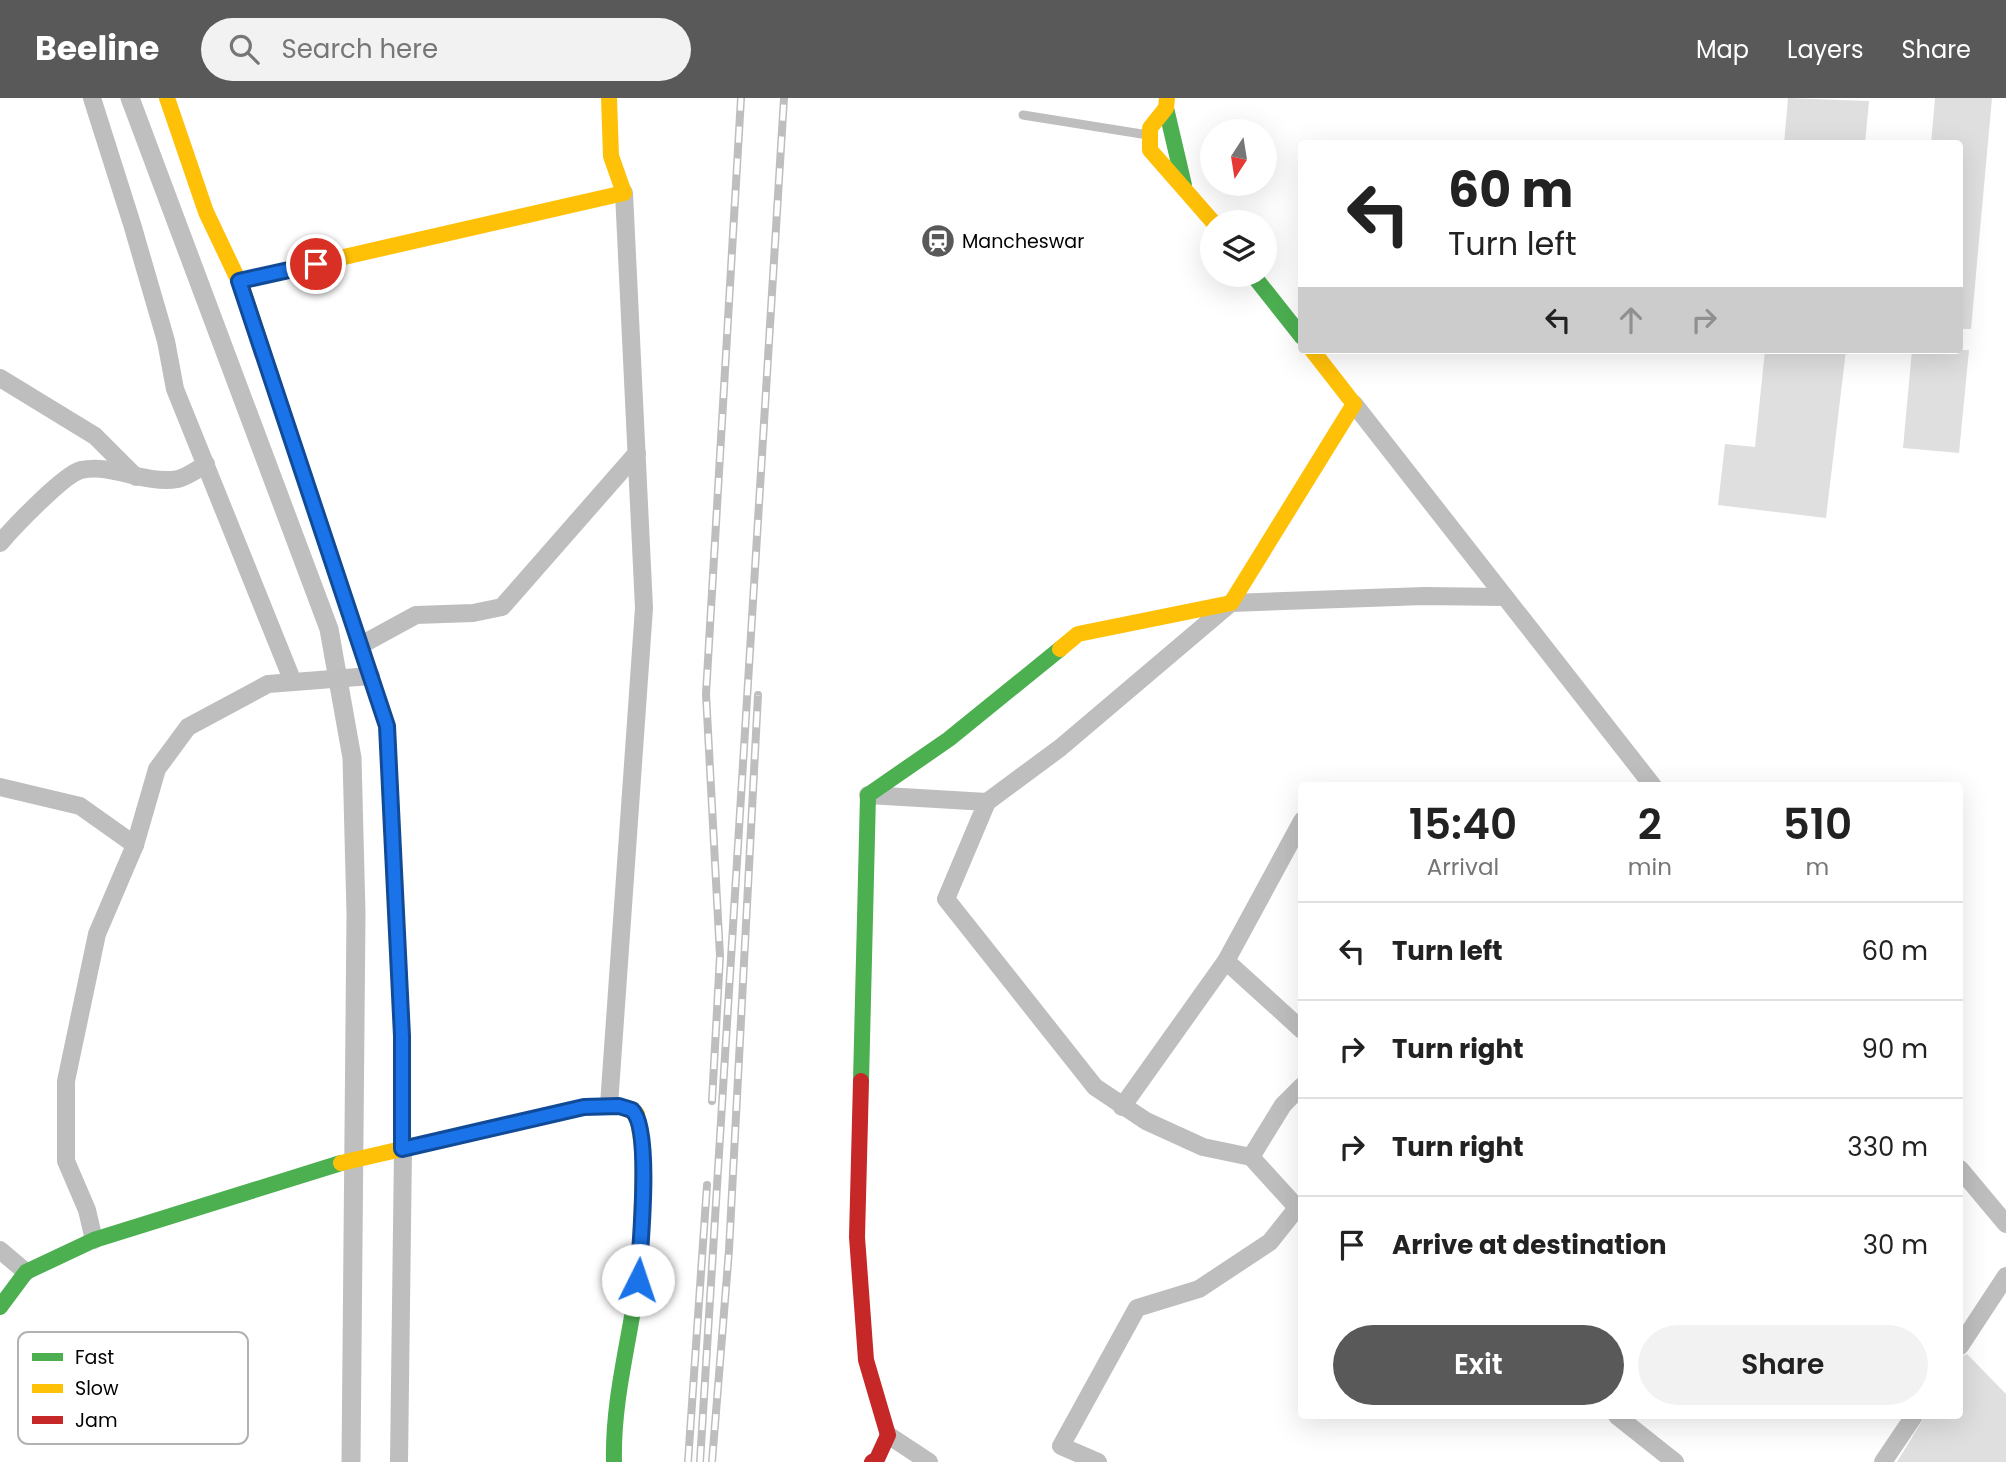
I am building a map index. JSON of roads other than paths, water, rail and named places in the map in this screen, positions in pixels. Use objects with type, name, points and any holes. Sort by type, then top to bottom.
[{"type":"street","points":[[92,98],[166,341],[175,389],[295,682]]},
{"type":"street","points":[[167,98],[206,212],[239,281],[387,726],[402,1036],[400,1462]]},
{"type":"street","points":[[609,98],[611,156],[624,193],[644,608],[609,1105]]},
{"type":"street","points":[[1167,103],[1150,128],[1150,150],[1204,210]]},
{"type":"street","points":[[1167,103],[1185,186]]},
{"type":"street","points":[[239,281],[624,193]]},
{"type":"street","points":[[1262,287],[1298,332]]},
{"type":"street","points":[[1315,354],[1649,782]]},
{"type":"street","points":[[0,378],[95,436],[138,479]]},
{"type":"street","points":[[1298,1209],[1251,1157],[1203,1147],[1122,1107],[1095,1087],[946,899],[987,802],[1060,748],[1231,603],[1354,404]]},
{"type":"street","points":[[361,645],[416,615],[473,613],[502,607],[636,453]]},
{"type":"street","points":[[0,543],[36,506],[78,471],[101,468],[138,479],[179,479],[206,464]]},
{"type":"street","points":[[868,795],[948,739],[1078,634],[1231,603],[1424,596],[1505,597]]},
{"type":"street","points":[[94,1240],[87,1210],[66,1161],[66,1081],[97,934],[135,845],[157,769],[188,727],[268,684],[370,676]]},
{"type":"street","points":[[0,787],[80,806],[135,845]]},
{"type":"street","points":[[868,795],[987,802]]},
{"type":"street","points":[[868,795],[857,1237],[866,1360],[888,1435],[929,1462]]},
{"type":"street","points":[[1122,1107],[1226,961],[1298,828]]},
{"type":"street","points":[[1226,961],[1298,1026]]},
{"type":"street","points":[[1251,1157],[1283,1105],[1298,1090]]},
{"type":"street","points":[[0,1307],[26,1272],[94,1240],[313,1169],[584,1107],[619,1106],[637,1114],[642,1130],[643,1157],[636,1297],[625,1335],[614,1405],[614,1462]]},
{"type":"street","points":[[1963,1173],[2006,1224]]},
{"type":"street","points":[[1098,1462],[1060,1446],[1137,1308],[1199,1289],[1270,1242],[1298,1211]]},
{"type":"street","points":[[0,1250],[26,1272]]},
{"type":"street","points":[[1963,1341],[2006,1276]]},
{"type":"street","points":[[1621,1419],[1675,1462]]},
{"type":"street","points":[[1883,1462],[1912,1419]]},
{"type":"street","points":[[872,1462],[877,1459],[888,1435]]},
{"type":"lane","points":[[1023,115],[1150,135]]},
{"type":"waterway","points":[[130,98],[329,629],[352,758],[356,913],[351,1462]]},
{"type":"railway","points":[[712,1101],[720,956],[706,694],[741,98]]},
{"type":"railway","points":[[700,1462],[784,98]]},
{"type":"railway","points":[[712,1462],[729,1250],[758,695]]},
{"type":"railway","points":[[688,1462],[707,1185]]},
{"type":"place","name":"Mancheswar","points":[[938,241]]}]
